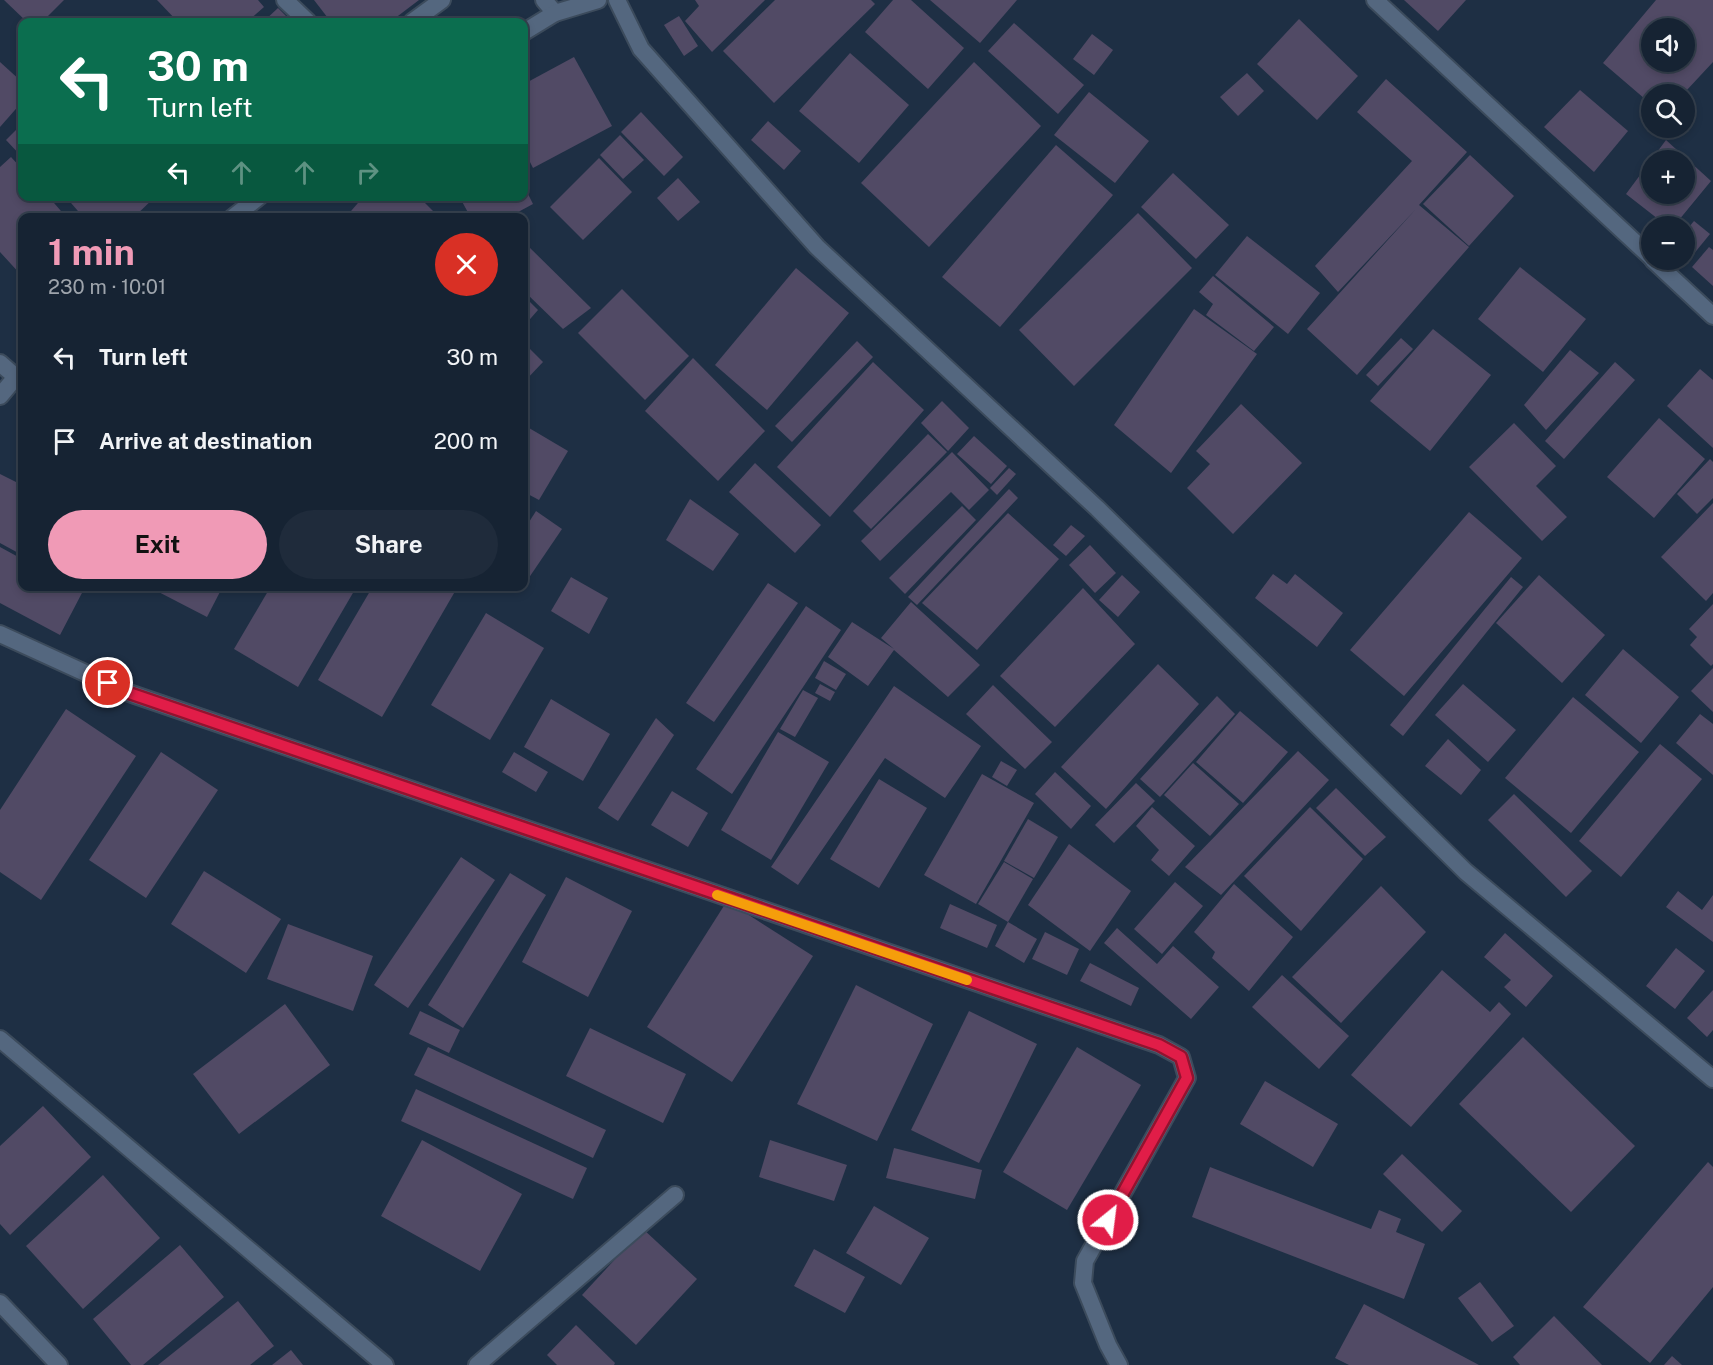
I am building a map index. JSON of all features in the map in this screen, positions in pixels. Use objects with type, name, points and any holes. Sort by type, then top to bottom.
[{"type":"street","points":[[417,18],[442,0]]},
{"type":"street","points":[[528,28],[550,7],[598,0]]},
{"type":"street","points":[[617,0],[641,49],[817,247],[1097,508],[1466,872],[1713,1079]]},
{"type":"street","points":[[1375,0],[1641,249]]},
{"type":"street","points":[[287,1],[304,18]]},
{"type":"street","points":[[238,213],[254,201]]},
{"type":"street","points":[[1664,270],[1713,316]]},
{"type":"street","points":[[0,363],[18,374]]},
{"type":"street","points":[[0,396],[18,376]]},
{"type":"street","points":[[0,634],[129,693],[1148,1041],[1181,1057],[1187,1078],[1085,1261],[1083,1283],[1119,1365]]},
{"type":"street","points":[[0,1039],[385,1365]]},
{"type":"street","points":[[477,1365],[675,1195]]},
{"type":"street","points":[[0,1303],[59,1365]]},
{"type":"building","points":[[4,0],[64,0],[46,18],[23,18]]},
{"type":"building","points":[[157,0],[258,0],[264,7],[252,18],[174,18]]},
{"type":"building","points":[[314,0],[419,0],[395,18],[328,18]]},
{"type":"building","points":[[695,0],[765,0],[712,52],[685,21],[699,6]]},
{"type":"building","points":[[775,0],[871,0],[875,4],[774,103],[723,51]]},
{"type":"building","points":[[893,0],[911,0],[964,48],[928,89],[865,32]]},
{"type":"building","points":[[930,0],[1017,0],[980,43]]},
{"type":"building","points":[[1404,0],[1466,0],[1438,31]]},
{"type":"building","points":[[1656,0],[1713,0],[1713,62],[1693,84],[1641,84],[1641,96],[1603,63]]},
{"type":"building","points":[[278,8],[288,18],[267,18]]},
{"type":"building","points":[[679,16],[698,46],[684,56],[664,25]]},
{"type":"building","points":[[1299,19],[1358,76],[1317,120],[1257,64]]},
{"type":"building","points":[[1014,23],[1084,85],[1058,114],[988,51]]},
{"type":"building","points":[[1092,34],[1113,50],[1094,75],[1073,59]]},
{"type":"building","points":[[850,53],[909,105],[859,163],[799,111]]},
{"type":"building","points":[[574,57],[612,126],[533,168],[528,158],[528,82]]},
{"type":"building","points":[[0,62],[18,78],[18,107],[0,127]]},
{"type":"building","points":[[974,62],[1041,126],[929,247],[861,183]]},
{"type":"building","points":[[1247,73],[1264,91],[1238,116],[1220,97]]},
{"type":"building","points":[[1386,79],[1467,152],[1419,205],[1469,247],[1357,375],[1307,329],[1416,209],[1338,292],[1315,266],[1412,161],[1357,112]]},
{"type":"building","points":[[1580,90],[1628,131],[1594,172],[1544,127]]},
{"type":"building","points":[[1089,92],[1149,141],[1115,183],[1054,135]]},
{"type":"building","points":[[641,112],[683,157],[664,176],[621,132]]},
{"type":"building","points":[[768,121],[801,151],[784,170],[751,140]]},
{"type":"building","points":[[18,128],[18,153],[6,140]]},
{"type":"building","points":[[620,135],[644,160],[623,179],[600,155]]},
{"type":"building","points":[[1666,140],[1677,150],[1659,150]]},
{"type":"building","points":[[1056,145],[1113,195],[1000,327],[942,277]]},
{"type":"building","points":[[1470,155],[1514,196],[1469,246],[1423,204]]},
{"type":"building","points":[[11,157],[18,165],[18,201],[52,201],[63,213],[18,213],[18,272],[0,252],[0,167]]},
{"type":"building","points":[[599,158],[632,192],[583,240],[550,207]]},
{"type":"building","points":[[1695,166],[1711,181],[1695,200]]},
{"type":"building","points":[[1173,173],[1229,225],[1196,259],[1141,207]]},
{"type":"building","points":[[1641,174],[1641,204],[1692,204],[1682,216],[1654,216],[1626,194]]},
{"type":"building","points":[[678,178],[700,202],[678,221],[657,198]]},
{"type":"building","points":[[528,194],[533,204],[516,213],[468,213],[462,201],[528,201]]},
{"type":"building","points":[[69,201],[151,201],[138,213],[80,213]]},
{"type":"building","points":[[360,201],[423,201],[435,213],[349,213]]},
{"type":"building","points":[[1138,213],[1192,268],[1074,386],[1019,330]]},
{"type":"building","points":[[1695,222],[1710,234],[1695,252]]},
{"type":"building","points":[[1247,236],[1320,293],[1288,334],[1215,275]]},
{"type":"building","points":[[528,246],[591,308],[563,329],[528,295]]},
{"type":"building","points":[[1709,247],[1713,250],[1713,286],[1695,270],[1695,263]]},
{"type":"building","points":[[1520,267],[1586,319],[1543,372],[1478,319]]},
{"type":"building","points":[[796,268],[849,313],[767,410],[715,365]]},
{"type":"building","points":[[1213,276],[1274,327],[1254,351],[1206,315],[1213,304],[1199,292]]},
{"type":"building","points":[[622,289],[689,356],[645,400],[578,333]]},
{"type":"building","points":[[528,300],[538,310],[528,321]]},
{"type":"building","points":[[1194,309],[1257,354],[1171,473],[1114,425]]},
{"type":"building","points":[[1433,329],[1491,375],[1430,451],[1370,401]]},
{"type":"building","points":[[1401,338],[1413,349],[1378,386],[1366,375]]},
{"type":"building","points":[[857,341],[873,357],[792,442],[775,426]]},
{"type":"building","points":[[528,347],[543,362],[528,378]]},
{"type":"building","points":[[1570,350],[1599,373],[1546,430],[1524,405]]},
{"type":"building","points":[[693,358],[765,431],[718,481],[645,411]]},
{"type":"building","points":[[873,362],[924,410],[830,517],[777,467]]},
{"type":"building","points":[[1615,362],[1635,380],[1564,459],[1545,441]]},
{"type":"building","points":[[1700,369],[1713,380],[1713,448],[1667,406]]},
{"type":"building","points":[[942,401],[969,428],[948,451],[921,423]]},
{"type":"building","points":[[1241,404],[1302,463],[1233,534],[1187,488],[1210,464],[1196,451]]},
{"type":"building","points":[[1659,418],[1705,459],[1654,518],[1607,477]]},
{"type":"building","points":[[1514,423],[1556,466],[1536,486],[1567,517],[1542,541],[1469,467]]},
{"type":"building","points":[[528,427],[568,451],[539,500],[528,494]]},
{"type":"building","points":[[928,434],[947,452],[871,529],[853,511]]},
{"type":"building","points":[[974,436],[1007,466],[991,484],[957,454]]},
{"type":"building","points":[[952,452],[989,490],[969,510],[951,492],[880,561],[861,541]]},
{"type":"building","points":[[1710,459],[1713,462],[1713,498],[1697,514],[1677,494]]},
{"type":"building","points":[[755,463],[821,525],[795,553],[729,492]]},
{"type":"building","points":[[1009,468],[1016,474],[997,495],[990,488]]},
{"type":"building","points":[[0,474],[18,483],[18,553],[0,543]]},
{"type":"building","points":[[1009,489],[1018,498],[917,605],[908,597]]},
{"type":"building","points":[[690,499],[739,534],[713,571],[666,540]]},
{"type":"building","points":[[1713,503],[1713,593],[1706,601],[1661,557]]},
{"type":"building","points":[[962,506],[976,520],[905,594],[889,578]]},
{"type":"building","points":[[536,511],[562,529],[528,579],[528,524]]},
{"type":"building","points":[[1469,512],[1522,558],[1404,696],[1350,650]]},
{"type":"building","points":[[1008,513],[1059,559],[977,650],[922,603]]},
{"type":"building","points":[[1071,525],[1085,536],[1066,556],[1053,545]]},
{"type":"building","points":[[1090,545],[1116,573],[1095,593],[1069,565]]},
{"type":"building","points":[[0,547],[18,557],[18,591],[83,591],[60,635],[0,603]]},
{"type":"building","points":[[1273,574],[1287,584],[1295,574],[1343,613],[1317,647],[1255,598]]},
{"type":"building","points":[[1122,575],[1140,592],[1118,617],[1099,600]]},
{"type":"building","points":[[1539,575],[1605,635],[1562,683],[1496,623]]},
{"type":"building","points":[[571,577],[608,598],[589,634],[551,611]]},
{"type":"building","points":[[1511,577],[1523,587],[1403,736],[1390,725]]},
{"type":"building","points":[[768,583],[798,603],[714,722],[686,703]]},
{"type":"building","points":[[1083,588],[1135,644],[1055,727],[1000,676]]},
{"type":"building","points":[[157,591],[220,591],[207,617]]},
{"type":"building","points":[[268,591],[354,591],[298,687],[234,649]]},
{"type":"building","points":[[370,591],[455,591],[382,717],[318,680]]},
{"type":"building","points":[[911,602],[980,665],[948,697],[894,650],[868,686],[828,657],[852,622],[894,649],[881,638]]},
{"type":"building","points":[[1713,604],[1713,664],[1711,666],[1690,645],[1697,637],[1689,629]]},
{"type":"building","points":[[806,606],[841,630],[732,794],[696,769]]},
{"type":"building","points":[[486,613],[544,648],[490,740],[431,705]]},
{"type":"building","points":[[1623,649],[1679,697],[1641,743],[1585,695]]},
{"type":"building","points":[[824,661],[846,674],[836,690],[815,678]]},
{"type":"building","points":[[1158,664],[1199,704],[1106,809],[1061,767]]},
{"type":"building","points":[[1713,668],[1713,712],[1691,691]]},
{"type":"building","points":[[820,684],[835,692],[830,701],[815,693]]},
{"type":"building","points":[[1463,684],[1516,730],[1488,762],[1435,715]]},
{"type":"building","points":[[993,685],[1052,742],[1025,769],[966,714]]},
{"type":"building","points":[[894,686],[981,746],[945,798],[885,758],[798,885],[771,867]]},
{"type":"building","points":[[803,690],[818,698],[795,737],[780,729]]},
{"type":"building","points":[[1217,696],[1235,714],[1160,797],[1140,779]]},
{"type":"building","points":[[1573,697],[1639,752],[1571,833],[1505,778]]},
{"type":"building","points":[[551,699],[610,734],[583,781],[524,747]]},
{"type":"building","points":[[66,709],[136,756],[41,900],[0,872],[0,810]]},
{"type":"building","points":[[1240,711],[1288,752],[1243,803],[1196,762]]},
{"type":"building","points":[[1700,714],[1713,724],[1713,775],[1676,743]]},
{"type":"building","points":[[656,718],[674,735],[618,821],[598,808]]},
{"type":"building","points":[[778,732],[829,762],[771,860],[721,830]]},
{"type":"building","points":[[1448,739],[1481,770],[1461,795],[1425,766]]},
{"type":"building","points":[[1660,744],[1702,779],[1621,877],[1579,841]]},
{"type":"building","points":[[1298,751],[1329,780],[1221,895],[1185,867]]},
{"type":"building","points":[[161,752],[218,790],[146,898],[89,860]]},
{"type":"building","points":[[514,752],[548,772],[536,792],[502,772]]},
{"type":"building","points":[[1001,761],[1017,770],[1007,786],[992,777]]},
{"type":"building","points":[[1193,763],[1239,804],[1210,836],[1164,795]]},
{"type":"building","points":[[1055,772],[1091,806],[1071,829],[1035,794]]},
{"type":"building","points":[[982,774],[1034,803],[976,904],[924,875]]},
{"type":"building","points":[[879,779],[927,808],[879,888],[830,859]]},
{"type":"building","points":[[1136,783],[1155,801],[1114,843],[1095,825]]},
{"type":"building","points":[[1336,788],[1386,837],[1365,856],[1316,808]]},
{"type":"building","points":[[672,791],[708,813],[688,847],[651,825]]},
{"type":"building","points":[[1514,794],[1592,871],[1566,897],[1488,820]]},
{"type":"building","points":[[1152,807],[1195,846],[1169,876],[1151,860],[1159,850],[1136,826]]},
{"type":"building","points":[[1310,807],[1363,859],[1301,931],[1244,876]]},
{"type":"building","points":[[1028,819],[1058,837],[1034,878],[1004,861]]},
{"type":"building","points":[[1069,844],[1131,891],[1090,951],[1028,905]]},
{"type":"building","points":[[461,857],[495,880],[408,1008],[374,985]]},
{"type":"building","points":[[1004,862],[1033,879],[1008,922],[978,904]]},
{"type":"building","points":[[204,871],[281,919],[246,973],[171,924]]},
{"type":"building","points":[[510,873],[546,895],[463,1028],[428,1005]]},
{"type":"building","points":[[566,877],[632,911],[588,997],[522,962]]},
{"type":"building","points":[[1175,882],[1203,906],[1162,954],[1134,929]]},
{"type":"building","points":[[1234,884],[1293,937],[1249,991],[1212,958],[1215,952],[1194,932]]},
{"type":"building","points":[[1381,886],[1426,932],[1341,1023],[1292,977]]},
{"type":"building","points":[[1678,891],[1702,910],[1713,895],[1713,942],[1666,907]]},
{"type":"building","points":[[727,901],[813,956],[732,1082],[647,1027]]},
{"type":"building","points":[[950,904],[997,925],[987,948],[940,928]]},
{"type":"building","points":[[1008,922],[1037,939],[1024,963],[995,946]]},
{"type":"building","points":[[288,924],[373,956],[353,1011],[267,979]]},
{"type":"building","points":[[1117,928],[1157,964],[1173,946],[1219,987],[1191,1019],[1104,943]]},
{"type":"building","points":[[1045,932],[1079,949],[1067,975],[1032,959]]},
{"type":"building","points":[[1505,933],[1553,976],[1526,1007],[1504,987],[1511,980],[1484,957]]},
{"type":"building","points":[[1676,948],[1705,971],[1675,1009],[1646,986]]},
{"type":"building","points":[[1090,963],[1139,988],[1131,1006],[1080,981]]},
{"type":"building","points":[[1442,970],[1490,1012],[1499,1002],[1511,1014],[1411,1127],[1351,1075]]},
{"type":"building","points":[[1282,975],[1349,1036],[1319,1069],[1252,1007]]},
{"type":"building","points":[[856,985],[933,1024],[877,1141],[797,1104]]},
{"type":"building","points":[[1713,990],[1713,1030],[1707,1037],[1687,1018]]},
{"type":"building","points":[[285,1004],[330,1065],[239,1134],[193,1074]]},
{"type":"building","points":[[420,1011],[460,1030],[449,1053],[409,1034]]},
{"type":"building","points":[[969,1011],[1037,1044],[979,1163],[911,1130]]},
{"type":"building","points":[[590,1028],[686,1074],[663,1123],[566,1076]]},
{"type":"building","points":[[1523,1037],[1635,1146],[1571,1212],[1459,1104]]},
{"type":"building","points":[[428,1047],[606,1130],[593,1158],[414,1075]]},
{"type":"building","points":[[1077,1047],[1141,1085],[1067,1210],[1003,1172]]},
{"type":"building","points":[[1265,1081],[1338,1124],[1313,1167],[1240,1124]]},
{"type":"building","points":[[416,1089],[587,1168],[573,1199],[401,1121]]},
{"type":"building","points":[[43,1106],[91,1157],[10,1235],[0,1224],[0,1146]]},
{"type":"building","points":[[422,1140],[522,1194],[480,1271],[381,1216]]},
{"type":"building","points":[[770,1140],[847,1165],[834,1201],[759,1177]]},
{"type":"building","points":[[894,1148],[982,1170],[975,1199],[886,1178]]},
{"type":"building","points":[[1402,1154],[1462,1211],[1442,1232],[1383,1174]]},
{"type":"building","points":[[1708,1162],[1713,1167],[1713,1287],[1650,1363],[1583,1307]]},
{"type":"building","points":[[1210,1167],[1371,1229],[1379,1210],[1401,1219],[1396,1232],[1425,1244],[1404,1299],[1192,1217]]},
{"type":"building","points":[[103,1175],[160,1238],[83,1309],[26,1246]]},
{"type":"building","points":[[874,1206],[929,1238],[901,1285],[846,1253]]},
{"type":"building","points":[[643,1229],[697,1279],[636,1345],[582,1295]]},
{"type":"building","points":[[180,1245],[224,1297],[143,1365],[131,1365],[93,1319]]},
{"type":"building","points":[[814,1249],[865,1277],[845,1313],[794,1286]]},
{"type":"building","points":[[1480,1282],[1514,1326],[1492,1342],[1458,1298]]},
{"type":"building","points":[[238,1301],[274,1346],[250,1365],[158,1365]]},
{"type":"building","points":[[1364,1304],[1479,1365],[1349,1365],[1335,1358]]},
{"type":"building","points":[[1554,1316],[1602,1365],[1520,1365],[1513,1357]]},
{"type":"building","points":[[576,1325],[615,1363],[614,1365],[557,1365],[547,1355]]},
{"type":"building","points":[[291,1350],[303,1365],[272,1365]]},
{"type":"building","points":[[1672,1356],[1682,1365],[1664,1365]]},
{"type":"slow traffic","points":[[717,895],[967,980]]},
{"type":"route","points":[[108,683],[129,693],[1159,1045],[1181,1057],[1187,1078],[1108,1220]]}]
